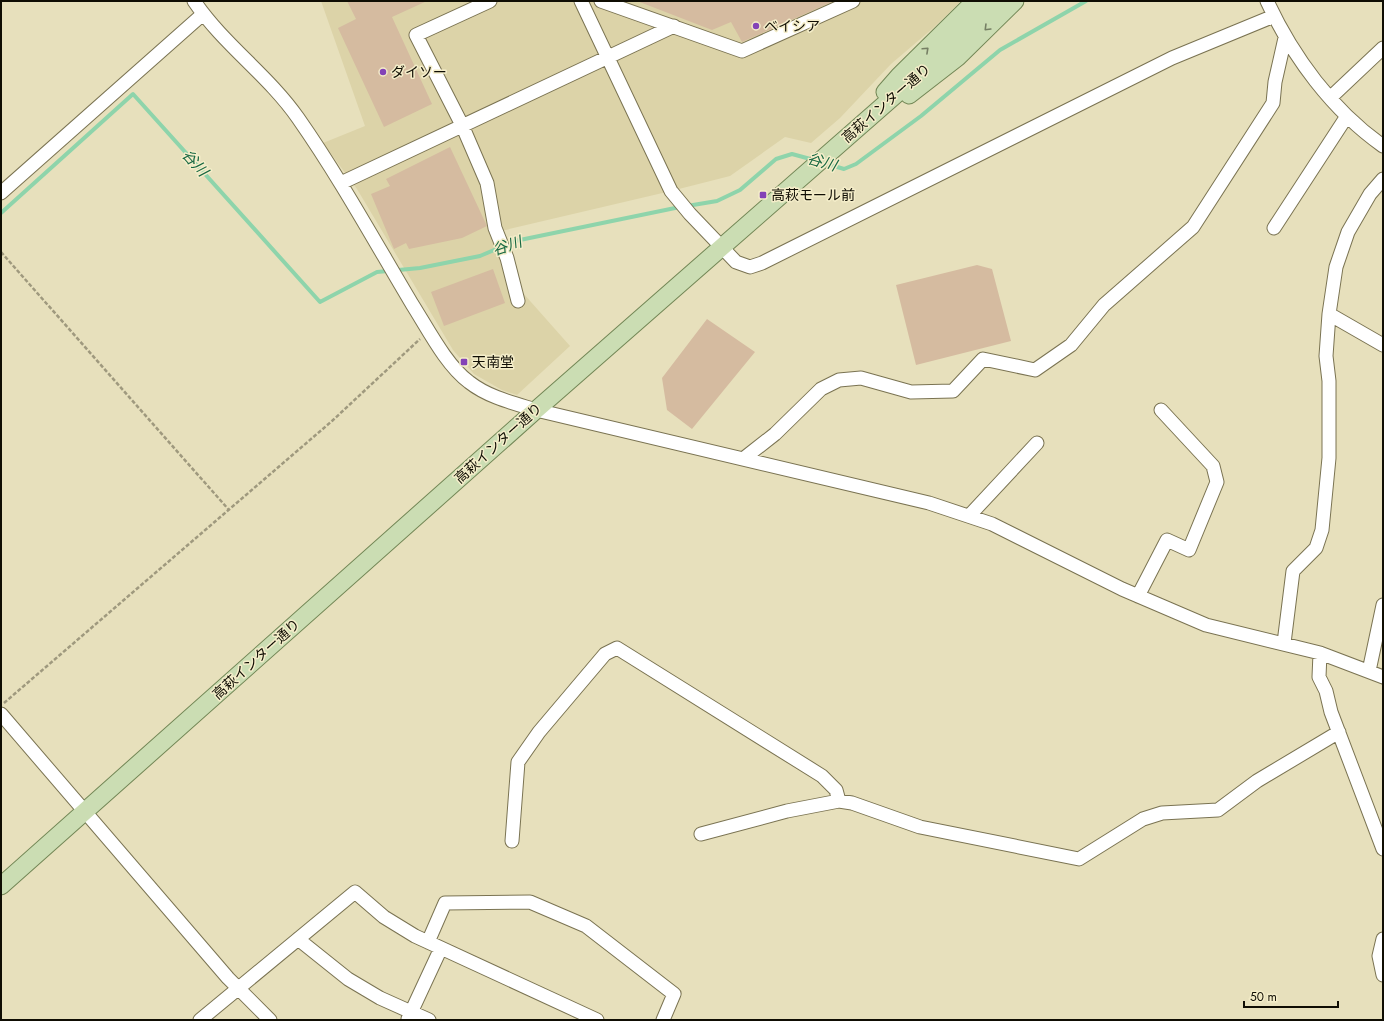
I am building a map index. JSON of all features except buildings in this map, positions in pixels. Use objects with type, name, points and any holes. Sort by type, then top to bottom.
[{"type":"main road","points":[[853,131],[899,76],[975,1]]},
{"type":"main road","name":"高萩インター通り","points":[[1,886],[721,246],[950,47],[995,1]]},
{"type":"main road","points":[[853,131],[918,90],[958,57],[1014,1]]},
{"type":"street","points":[[194,1],[228,43],[283,97],[341,183],[429,331],[457,371],[469,382],[484,391],[507,401],[536,410],[929,503],[992,524],[1138,596],[1206,625],[1320,653],[1383,677]]},
{"type":"street","points":[[490,1],[416,35],[462,125],[487,183],[495,228],[506,258],[518,301]]},
{"type":"street","points":[[581,1],[672,192],[690,214],[736,262],[750,267],[762,263],[1172,58],[1274,16]]},
{"type":"street","points":[[601,1],[742,51],[853,1]]},
{"type":"street","points":[[1267,1],[1285,38],[1330,98],[1347,116],[1383,146]]},
{"type":"street","points":[[1,192],[203,14]]},
{"type":"street","points":[[341,183],[674,26]]},
{"type":"street","points":[[743,459],[775,434],[822,389],[839,380],[861,378],[911,392],[953,391],[984,359],[1035,370],[1070,345],[1104,306],[1193,227],[1273,102],[1275,82],[1285,38]]},
{"type":"street","points":[[1330,98],[1383,48]]},
{"type":"street","points":[[1274,228],[1347,116]]},
{"type":"street","points":[[1284,643],[1293,571],[1316,548],[1322,530],[1330,458],[1328,405],[1330,382],[1326,356],[1329,314],[1336,266],[1348,232],[1370,194],[1383,179]]},
{"type":"street","points":[[1329,314],[1383,345]]},
{"type":"street","points":[[1138,596],[1167,540],[1189,550],[1216,482],[1213,466],[1161,410]]},
{"type":"street","points":[[968,516],[1036,442]]},
{"type":"street","points":[[1369,671],[1383,605]]},
{"type":"street","points":[[512,841],[518,762],[539,732],[604,654],[617,648],[822,776],[836,790],[839,801]]},
{"type":"street","points":[[1320,653],[1319,676],[1326,691],[1331,712],[1383,849]]},
{"type":"street","points":[[1,714],[238,988],[270,1020]]},
{"type":"street","points":[[701,834],[787,811],[839,801],[852,803],[920,827],[1079,859],[1143,819],[1162,813],[1218,810],[1257,782],[1339,732]]},
{"type":"street","points":[[200,1020],[355,892],[384,917],[428,942],[578,1016],[597,1020]]},
{"type":"street","points":[[428,942],[445,903],[530,902],[586,926],[674,994],[663,1020]]},
{"type":"street","points":[[298,939],[348,979],[409,1016],[429,1020]]},
{"type":"street","points":[[1383,939],[1379,956],[1383,975]]},
{"type":"street","points":[[409,1016],[441,948]]},
{"type":"path","points":[[1,252],[229,510]]},
{"type":"path","points":[[1,706],[332,421],[429,331]]},
{"type":"shaded area","points":[[321,1],[961,1],[932,29],[891,64],[840,118],[811,143],[785,137],[730,176],[501,231],[523,293],[570,346],[517,395],[502,390],[474,374],[453,350],[357,189],[323,143],[365,126]]},
{"type":"waterway","name":"谷川","points":[[824,163],[844,169],[856,164],[921,116],[1000,50],[1086,1]]},
{"type":"waterway","name":"谷川","points":[[1,213],[133,94],[320,302],[377,272],[420,268],[480,256],[515,241],[680,207]]},
{"type":"waterway","name":"谷川","points":[[687,206],[717,201],[740,190],[776,159],[792,154],[814,160]]},
{"type":"place","name":"ベイシア","points":[[756,26]]},
{"type":"place","name":"ダイソー","points":[[383,72]]},
{"type":"place","name":"高萩モール前","points":[[763,195]]},
{"type":"place","name":"天南堂","points":[[464,362]]}]
